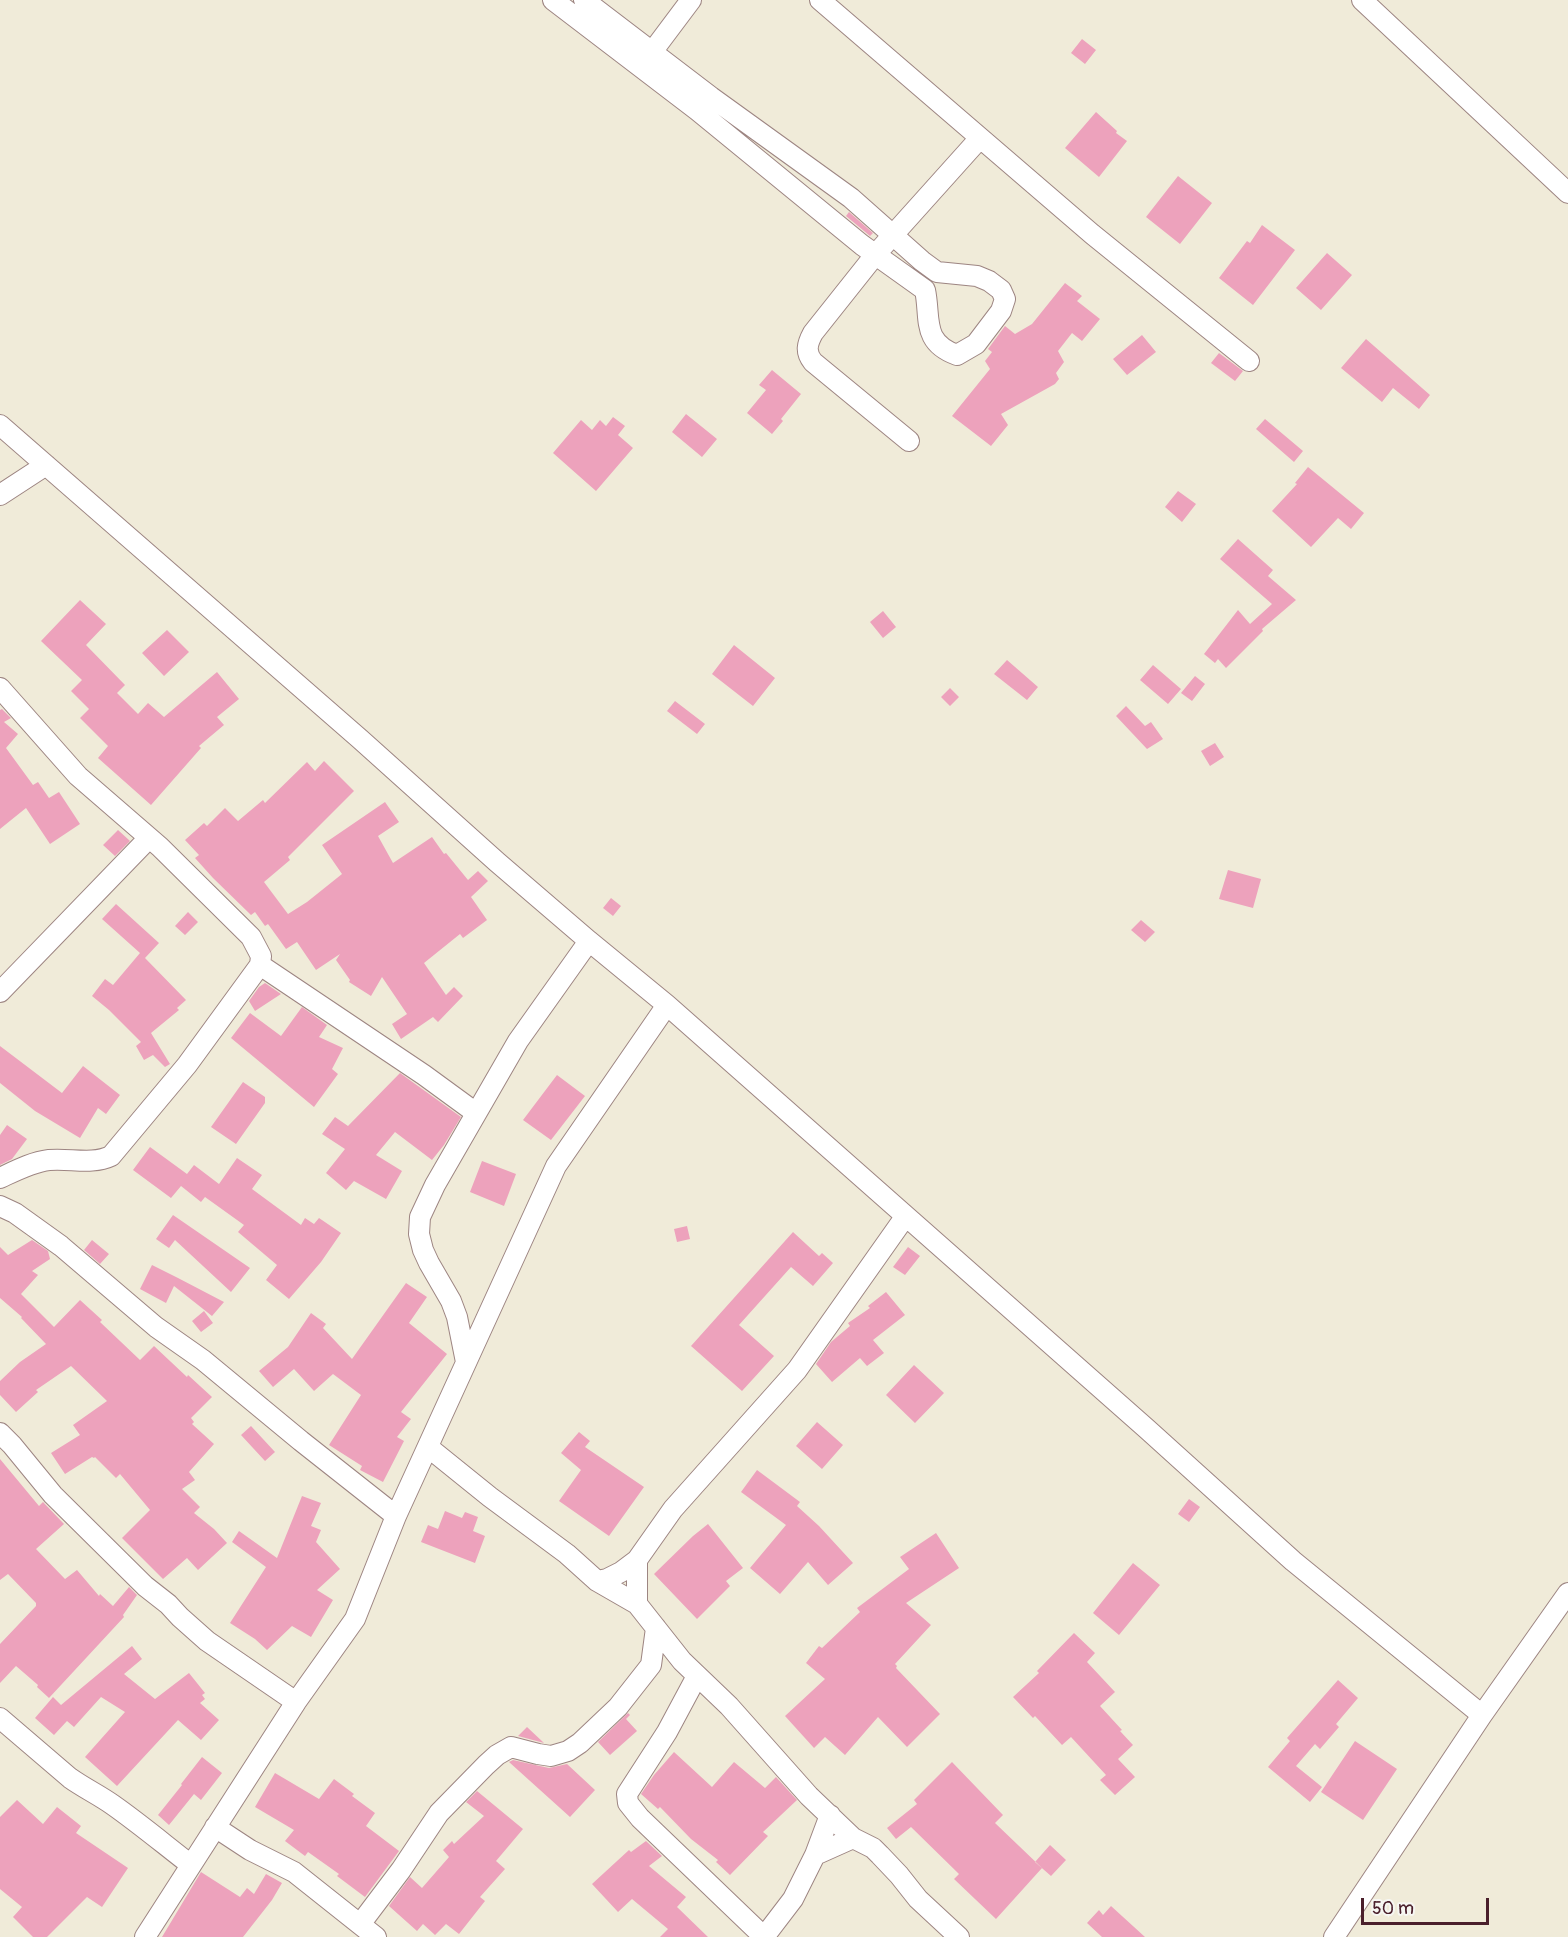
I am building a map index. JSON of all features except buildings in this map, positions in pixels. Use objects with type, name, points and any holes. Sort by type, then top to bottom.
[{"type":"street","points":[[553,0],[697,110],[875,255],[925,290],[926,311],[931,333],[943,348],[957,355],[976,344],[1001,311],[1005,299],[1001,290],[977,276],[937,272],[851,198],[584,0]]},
{"type":"street","points":[[652,52],[691,0]]},
{"type":"street","points":[[820,0],[1092,234],[1249,361]]},
{"type":"street","points":[[1362,0],[1568,193]]},
{"type":"street","points":[[909,441],[813,362],[807,344],[813,333],[875,255],[980,138]]},
{"type":"street","points":[[0,425],[360,739],[497,862],[668,1005],[1293,1561],[1482,1715]]},
{"type":"street","points":[[0,495],[46,465]]},
{"type":"street","points":[[0,688],[78,776],[225,909],[251,937],[261,956],[260,965],[188,1065],[111,1156],[94,1160],[48,1160],[16,1170],[0,1178]]},
{"type":"street","points":[[0,992],[149,838]]},
{"type":"street","points":[[466,1362],[457,1317],[451,1301],[429,1263],[419,1234],[420,1217],[518,1041],[589,941]]},
{"type":"street","points":[[260,965],[424,1075],[476,1113]]},
{"type":"street","points":[[145,1937],[296,1702],[354,1619],[396,1516],[556,1166],[668,1005]]},
{"type":"street","points":[[1,1202],[61,1246],[149,1321],[203,1360],[396,1516]]},
{"type":"street","points":[[597,1581],[608,1579],[637,1560],[673,1509],[797,1370],[905,1217]]},
{"type":"street","points":[[0,1433],[53,1495],[145,1586],[207,1641],[296,1702]]},
{"type":"street","points":[[428,1447],[490,1497],[567,1554],[597,1581],[637,1604],[681,1661],[729,1706],[799,1786],[853,1838],[873,1848],[900,1875],[918,1899],[959,1937]]},
{"type":"street","points":[[637,1560],[637,1604]]},
{"type":"street","points":[[1334,1937],[1482,1715],[1568,1593]]},
{"type":"street","points":[[361,1923],[401,1870],[439,1813],[494,1757],[511,1747],[546,1755],[568,1751],[580,1743],[618,1707],[651,1665],[656,1628]]},
{"type":"street","points":[[651,1665],[681,1661]]},
{"type":"street","points":[[698,1676],[667,1732],[627,1794],[628,1803],[640,1818],[764,1937],[793,1899],[815,1855],[830,1815]]},
{"type":"street","points":[[0,1718],[70,1778],[134,1820],[191,1865]]},
{"type":"street","points":[[215,1827],[250,1850],[294,1872],[376,1937]]},
{"type":"street","points":[[815,1855],[853,1838]]}]
